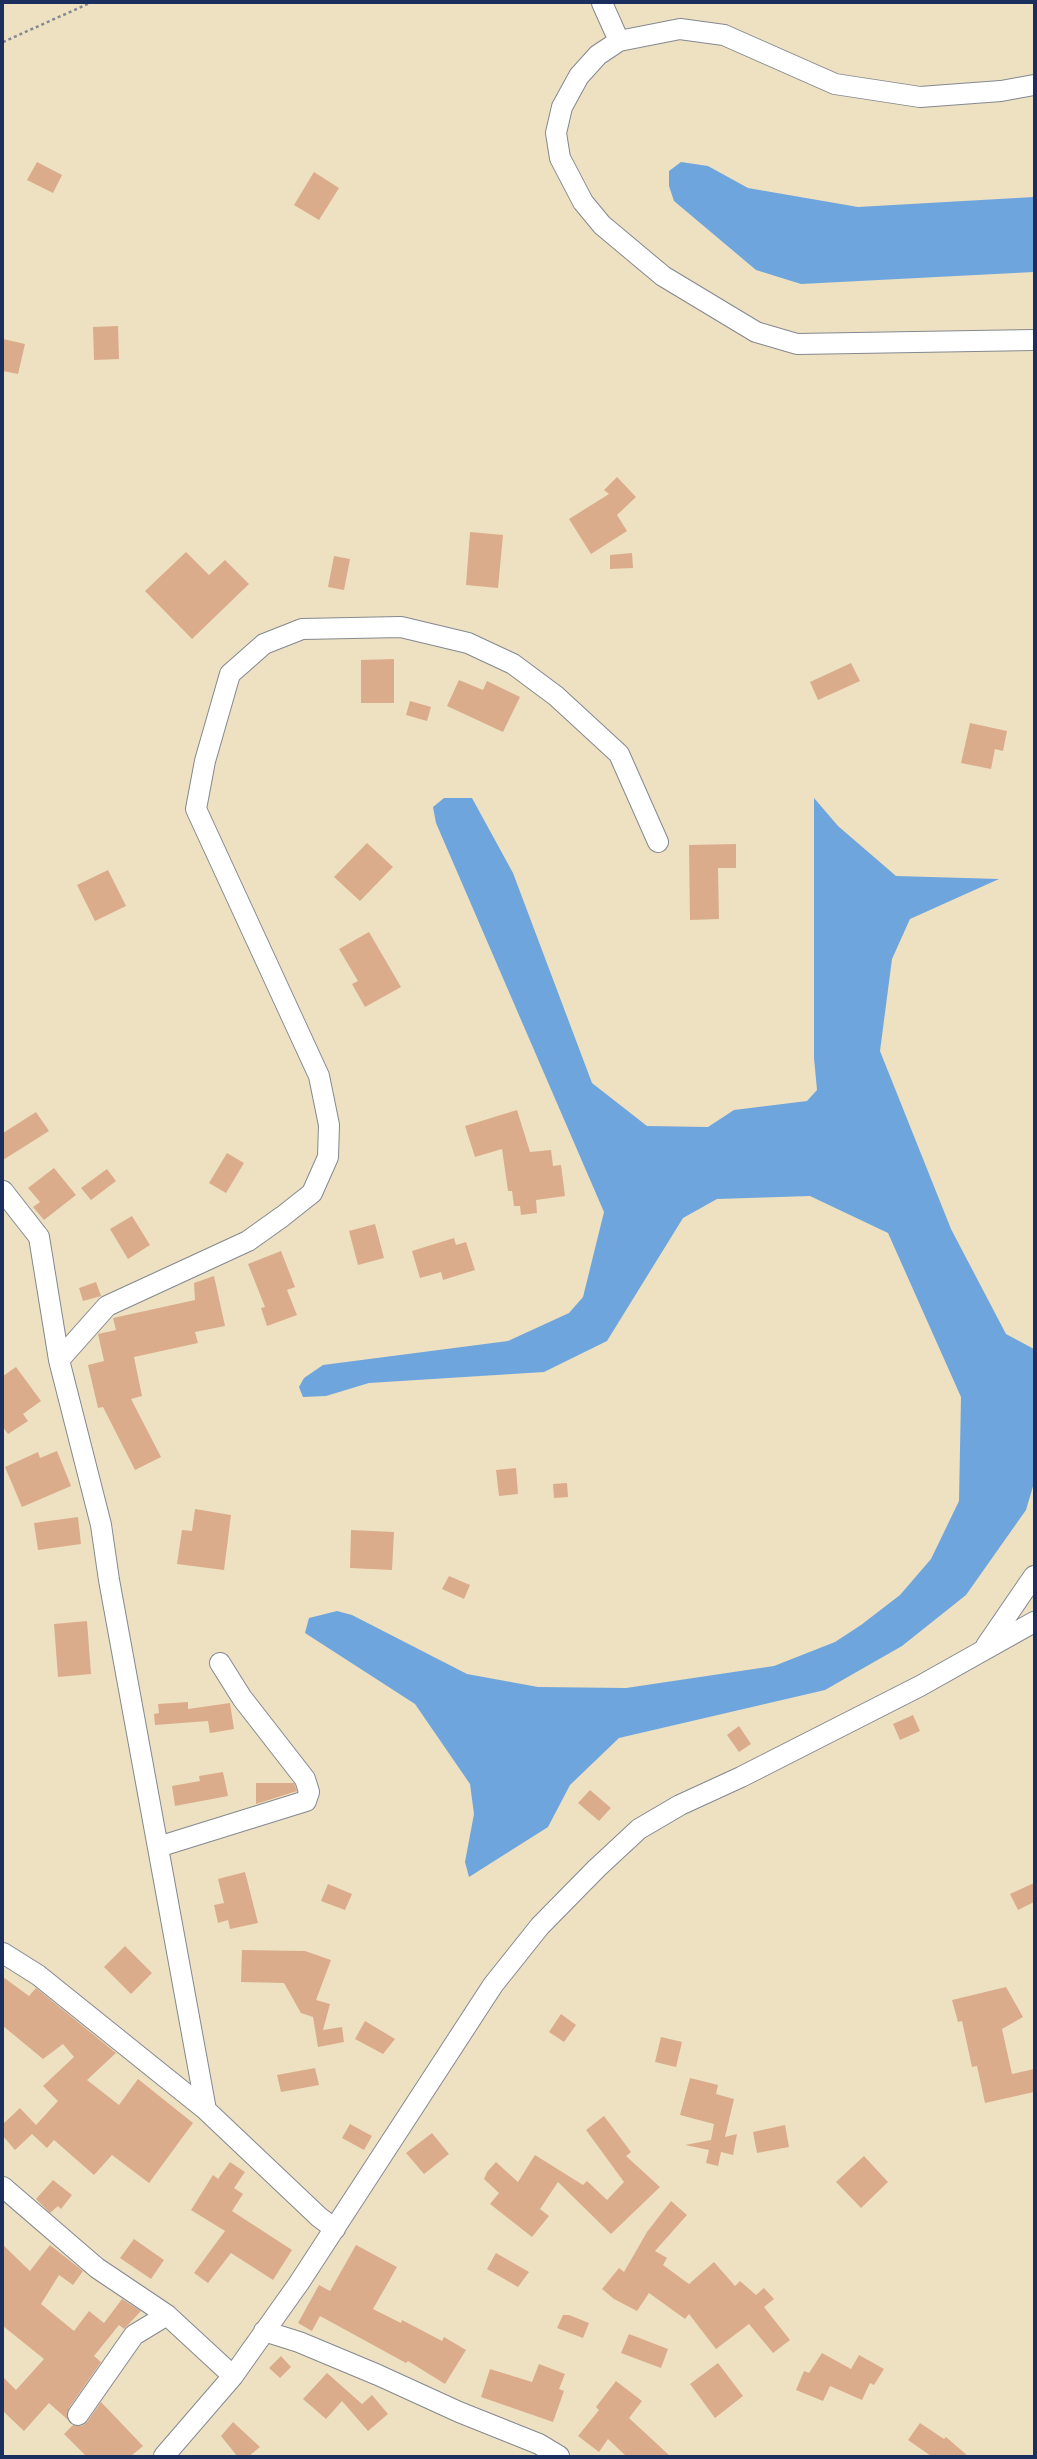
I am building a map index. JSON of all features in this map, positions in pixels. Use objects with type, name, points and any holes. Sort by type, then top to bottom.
[{"type":"street","points":[[602,3],[619,41]]},
{"type":"street","points":[[1034,85],[1001,91],[920,97],[835,84],[724,36],[680,29],[619,41],[598,55],[579,76],[562,107],[556,133],[560,158],[584,202],[602,225],[664,276],[756,332],[797,344],[1034,340]]},
{"type":"street","points":[[59,1360],[107,1306],[248,1240],[283,1216],[312,1193],[328,1157],[329,1125],[319,1076],[196,809],[204,760],[230,674],[264,644],[302,629],[401,626],[468,643],[512,664],[556,696],[619,754],[658,842]]},
{"type":"street","points":[[3,1191],[39,1237],[59,1360],[102,1525],[109,1580],[206,2110]]},
{"type":"street","points":[[984,1650],[1034,1576]]},
{"type":"street","points":[[164,2456],[233,2376],[264,2332],[335,2229],[492,1985],[540,1926],[597,1868],[639,1829],[680,1804],[801,1747],[920,1686],[1034,1622]]},
{"type":"street","points":[[158,1847],[306,1801],[308,1792],[305,1779],[242,1698],[220,1663]]},
{"type":"street","points":[[3,1952],[38,1975],[206,2110],[319,2217],[335,2229]]},
{"type":"street","points":[[3,2187],[97,2268],[167,2316],[233,2376]]},
{"type":"street","points":[[78,2415],[134,2335],[167,2316]]},
{"type":"street","points":[[264,2332],[299,2342],[378,2375],[459,2412],[539,2444],[559,2456]]},
{"type":"path","points":[[3,42],[90,3]]},
{"type":"water","points":[[681,162],[708,166],[748,188],[858,207],[1034,197],[1034,272],[801,284],[756,270],[674,201],[669,186],[669,171]]},
{"type":"water","points":[[444,798],[472,798],[513,873],[592,1083],[647,1126],[708,1127],[734,1110],[807,1101],[817,1090],[814,1058],[814,798],[838,826],[896,876],[999,879],[910,919],[892,959],[880,1051],[951,1229],[1006,1334],[1034,1349],[1034,1483],[1026,1510],[966,1595],[902,1646],[825,1690],[619,1738],[570,1785],[548,1827],[469,1877],[465,1862],[474,1814],[470,1784],[415,1704],[305,1633],[309,1618],[337,1611],[352,1615],[467,1674],[538,1687],[626,1688],[774,1666],[835,1642],[861,1625],[900,1595],[931,1559],[959,1501],[961,1397],[888,1233],[810,1196],[717,1199],[683,1218],[607,1341],[544,1372],[369,1383],[326,1396],[303,1397],[299,1387],[304,1378],[323,1365],[508,1341],[569,1313],[583,1297],[604,1212],[436,823],[433,807]]},
{"type":"building","points":[[37,162],[62,175],[53,193],[27,180]]},
{"type":"building","points":[[314,172],[339,188],[319,220],[294,205]]},
{"type":"building","points":[[118,326],[119,359],[94,360],[93,327]]},
{"type":"building","points":[[3,339],[25,344],[18,374],[3,371]]},
{"type":"building","points":[[617,477],[636,497],[617,515],[627,531],[591,554],[569,519],[609,494],[604,490]]},
{"type":"building","points":[[470,532],[503,535],[498,588],[466,585]]},
{"type":"building","points":[[186,552],[209,575],[225,560],[249,584],[192,639],[145,591]]},
{"type":"building","points":[[632,553],[633,568],[610,569],[610,555]]},
{"type":"building","points":[[334,556],[350,559],[344,590],[328,587]]},
{"type":"building","points":[[394,659],[394,703],[361,703],[361,660]]},
{"type":"building","points":[[851,663],[860,681],[818,700],[810,682]]},
{"type":"building","points":[[459,680],[483,690],[487,681],[520,697],[503,732],[447,706]]},
{"type":"building","points":[[410,701],[431,707],[427,721],[406,715]]},
{"type":"building","points":[[970,723],[1007,731],[1003,751],[995,749],[991,769],[961,763]]},
{"type":"building","points":[[367,843],[393,867],[360,901],[334,877]]},
{"type":"building","points":[[736,844],[736,868],[718,868],[719,919],[690,920],[689,845]]},
{"type":"building","points":[[108,870],[126,906],[95,921],[77,885]]},
{"type":"building","points":[[369,932],[401,987],[365,1007],[352,984],[358,981],[339,949]]},
{"type":"building","points":[[517,1110],[530,1152],[551,1150],[553,1166],[561,1165],[565,1196],[536,1200],[537,1213],[521,1215],[520,1206],[514,1206],[512,1191],[508,1191],[502,1149],[475,1157],[465,1126]]},
{"type":"building","points":[[36,1112],[49,1131],[3,1160],[3,1133]]},
{"type":"building","points":[[227,1153],[244,1163],[226,1193],[209,1183]]},
{"type":"building","points":[[54,1168],[76,1195],[44,1220],[33,1207],[40,1202],[28,1188]]},
{"type":"building","points":[[107,1169],[116,1181],[91,1200],[81,1188]]},
{"type":"building","points":[[132,1216],[150,1245],[128,1259],[110,1229]]},
{"type":"building","points":[[375,1224],[384,1258],[358,1265],[349,1231]]},
{"type":"building","points":[[454,1238],[456,1245],[466,1242],[475,1270],[443,1280],[441,1272],[420,1278],[412,1251]]},
{"type":"building","points":[[281,1251],[295,1287],[287,1290],[297,1315],[267,1326],[261,1308],[265,1307],[248,1264]]},
{"type":"building","points":[[214,1276],[225,1326],[195,1332],[198,1343],[134,1357],[142,1396],[131,1399],[161,1457],[135,1470],[103,1407],[98,1408],[88,1365],[104,1361],[98,1334],[116,1330],[113,1318],[195,1300],[194,1283]]},
{"type":"building","points":[[96,1282],[101,1296],[83,1301],[79,1288]]},
{"type":"building","points":[[16,1367],[41,1401],[23,1414],[28,1421],[8,1434],[3,1427],[3,1376]]},
{"type":"building","points":[[57,1451],[71,1486],[22,1507],[5,1467],[38,1452],[40,1458]]},
{"type":"building","points":[[516,1468],[518,1494],[499,1496],[496,1470]]},
{"type":"building","points":[[567,1483],[568,1497],[554,1498],[553,1484]]},
{"type":"building","points":[[195,1509],[231,1515],[224,1570],[177,1564],[182,1530],[192,1531]]},
{"type":"building","points":[[78,1517],[81,1544],[38,1550],[34,1523]]},
{"type":"building","points":[[351,1530],[394,1532],[392,1570],[350,1568]]},
{"type":"building","points":[[449,1576],[470,1585],[464,1599],[442,1589]]},
{"type":"building","points":[[87,1621],[91,1674],[58,1677],[54,1624]]},
{"type":"building","points":[[188,1702],[188,1709],[230,1703],[234,1729],[210,1733],[208,1721],[155,1725],[154,1714],[159,1713],[158,1704]]},
{"type":"building","points":[[913,1715],[920,1731],[900,1740],[893,1724]]},
{"type":"building","points":[[739,1726],[751,1744],[739,1752],[727,1735]]},
{"type":"building","points":[[223,1772],[228,1796],[175,1806],[172,1786],[200,1781],[199,1776]]},
{"type":"building","points":[[256,1783],[294,1783],[297,1791],[256,1804]]},
{"type":"building","points":[[590,1790],[611,1808],[599,1821],[578,1803]]},
{"type":"building","points":[[245,1872],[258,1923],[230,1929],[228,1920],[218,1923],[214,1905],[224,1903],[218,1879]]},
{"type":"building","points":[[1034,1883],[1034,1902],[1018,1910],[1010,1894]]},
{"type":"building","points":[[328,1884],[352,1894],[345,1910],[321,1901]]},
{"type":"building","points":[[125,1946],[152,1973],[131,1994],[104,1967]]},
{"type":"building","points":[[242,1950],[305,1951],[331,1960],[316,2000],[330,2004],[323,2030],[342,2027],[344,2042],[318,2047],[313,2017],[301,2013],[284,1983],[241,1982]]},
{"type":"building","points":[[3,1977],[29,1996],[36,1988],[116,2053],[87,2080],[119,2105],[138,2079],[193,2123],[149,2183],[112,2155],[94,2175],[54,2140],[47,2148],[32,2134],[15,2150],[3,2136],[3,2124],[20,2108],[36,2125],[58,2101],[43,2086],[74,2057],[63,2044],[43,2059],[3,2026]]},
{"type":"building","points":[[1006,1987],[1023,2017],[1002,2029],[1012,2074],[1034,2069],[1034,2092],[985,2103],[977,2066],[972,2067],[962,2021],[958,2022],[952,2000]]},
{"type":"building","points":[[561,2014],[576,2025],[564,2042],[549,2032]]},
{"type":"building","points":[[365,2021],[395,2039],[383,2054],[355,2039]]},
{"type":"building","points":[[661,2037],[682,2042],[676,2067],[655,2062]]},
{"type":"building","points":[[315,2068],[319,2085],[281,2092],[277,2075]]},
{"type":"building","points":[[690,2078],[718,2085],[716,2094],[734,2099],[725,2137],[737,2134],[733,2155],[721,2152],[718,2166],[706,2163],[709,2150],[685,2145],[711,2140],[714,2124],[680,2115]]},
{"type":"building","points":[[604,2116],[631,2152],[626,2156],[660,2187],[611,2234],[558,2182],[540,2209],[549,2216],[532,2237],[490,2204],[499,2193],[484,2179],[487,2172],[496,2162],[518,2182],[535,2155],[583,2185],[587,2181],[607,2200],[624,2182],[586,2130]]},
{"type":"building","points":[[350,2124],[372,2136],[364,2150],[342,2138]]},
{"type":"building","points":[[785,2125],[789,2147],[757,2153],[753,2132]]},
{"type":"building","points":[[432,2133],[449,2154],[424,2174],[406,2153]]},
{"type":"building","points":[[864,2156],[888,2182],[861,2208],[836,2182]]},
{"type":"building","points":[[230,2162],[245,2172],[234,2188],[243,2194],[232,2211],[292,2250],[273,2280],[231,2253],[208,2283],[194,2273],[225,2231],[191,2210],[213,2175],[218,2179]]},
{"type":"building","points":[[53,2180],[72,2195],[61,2209],[58,2206],[50,2213],[36,2199]]},
{"type":"building","points":[[671,2201],[687,2215],[655,2251],[667,2258],[663,2265],[689,2284],[714,2262],[735,2286],[740,2281],[756,2295],[764,2288],[774,2299],[764,2307],[790,2340],[773,2353],[749,2324],[716,2349],[689,2314],[685,2319],[649,2293],[637,2311],[614,2299],[602,2289],[619,2268],[624,2272],[647,2232]]},
{"type":"building","points":[[134,2239],[164,2260],[151,2279],[120,2258]]},
{"type":"building","points":[[3,2245],[30,2271],[50,2245],[83,2271],[73,2285],[59,2275],[41,2304],[74,2331],[89,2311],[104,2323],[122,2299],[141,2311],[124,2329],[119,2325],[94,2356],[101,2362],[69,2408],[68,2420],[49,2403],[24,2431],[3,2411],[3,2377],[16,2390],[44,2359],[3,2326]]},
{"type":"building","points":[[356,2245],[397,2267],[373,2309],[401,2323],[402,2320],[442,2341],[444,2337],[466,2350],[445,2384],[408,2361],[406,2363],[320,2316],[312,2331],[298,2323],[319,2285],[330,2291]]},
{"type":"building","points":[[496,2253],[529,2272],[518,2287],[487,2269]]},
{"type":"building","points":[[563,2315],[569,2315],[589,2323],[583,2338],[557,2328]]},
{"type":"building","points":[[629,2334],[668,2349],[661,2368],[621,2353]]},
{"type":"building","points":[[822,2353],[851,2369],[859,2355],[884,2369],[874,2385],[870,2383],[862,2400],[830,2386],[823,2401],[796,2390],[804,2371],[809,2373]]},
{"type":"building","points":[[281,2356],[291,2367],[280,2378],[269,2368]]},
{"type":"building","points":[[718,2363],[743,2396],[715,2418],[690,2384]]},
{"type":"building","points":[[539,2364],[565,2374],[559,2389],[564,2391],[553,2422],[481,2397],[490,2369],[532,2382]]},
{"type":"building","points":[[327,2373],[362,2404],[372,2395],[388,2414],[368,2431],[342,2401],[326,2419],[303,2399]]},
{"type":"building","points":[[616,2381],[642,2401],[629,2418],[670,2456],[626,2456],[608,2439],[599,2452],[578,2436],[599,2410],[596,2407]]},
{"type":"building","points":[[101,2402],[143,2446],[131,2456],[86,2456],[64,2434],[73,2425],[82,2426],[87,2422]]},
{"type":"building","points":[[233,2422],[260,2447],[249,2456],[237,2456],[221,2436]]},
{"type":"building","points":[[920,2423],[944,2439],[946,2437],[968,2456],[931,2456],[908,2440]]}]
